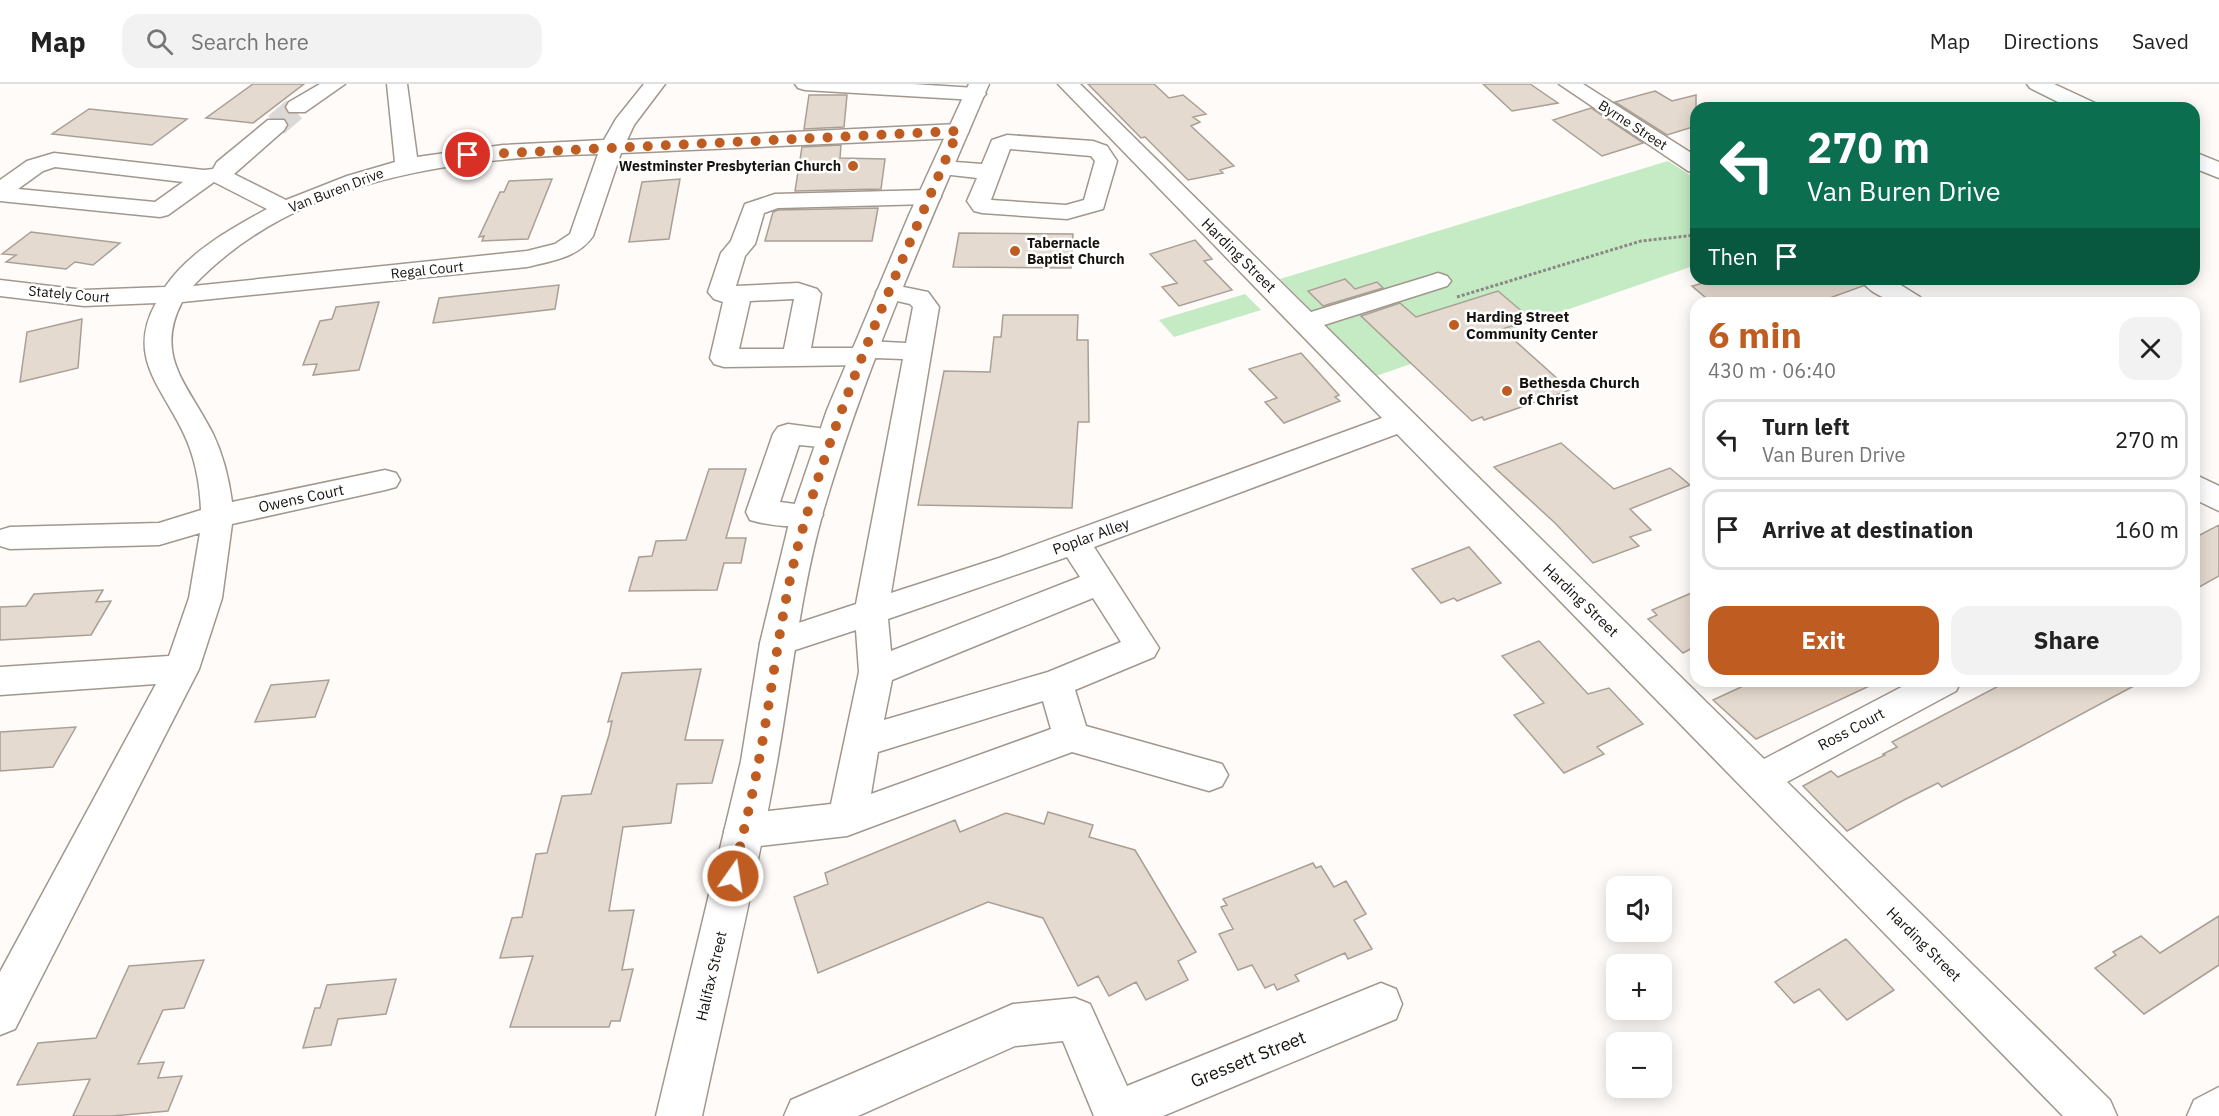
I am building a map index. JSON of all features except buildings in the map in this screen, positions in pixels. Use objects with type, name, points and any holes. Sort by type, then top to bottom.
[{"type":"street","points":[[297,107],[335,84]]},
{"type":"street","points":[[397,84],[407,166]]},
{"type":"street","name":"Regal Court","points":[[173,295],[271,288],[527,259],[570,246],[580,236],[612,147],[624,124],[655,84]]},
{"type":"street","points":[[806,84],[977,89]]},
{"type":"street","name":"Harding Street","points":[[1068,84],[1113,147],[1306,322],[2094,1116]]},
{"type":"street","name":"Byrne Street","points":[[1569,84],[1690,162]]},
{"type":"street","points":[[2037,84],[2074,102]]},
{"type":"street","name":"Halifax Street","points":[[679,1116],[759,761],[777,643],[807,515],[831,438],[865,352],[977,89]]},
{"type":"street","points":[[0,192],[160,210],[225,167],[276,125]]},
{"type":"street","name":"Van Buren Drive","points":[[0,1014],[16,954],[182,669],[203,614],[214,563],[217,516],[213,481],[200,438],[162,372],[157,356],[157,334],[163,312],[173,295],[215,252],[285,209],[364,177],[407,166],[468,155],[958,131]]},
{"type":"street","points":[[1007,141],[1093,148],[1113,147],[1106,161],[1095,204],[1073,211],[981,206],[979,201],[991,172],[1000,145],[1007,141]]},
{"type":"street","points":[[0,192],[35,166],[54,160],[213,175],[285,209]]},
{"type":"street","points":[[2200,162],[2219,171]]},
{"type":"street","points":[[796,357],[808,294],[798,291],[738,294],[721,292],[733,254],[742,244],[753,209],[766,202],[936,182],[991,172]]},
{"type":"street","points":[[1306,322],[1438,281]]},
{"type":"street","points":[[1883,285],[1902,297]]},
{"type":"street","name":"Stately Court","points":[[0,288],[84,298],[173,295]]},
{"type":"street","points":[[848,819],[876,672],[871,613],[920,352],[926,307],[924,301],[889,292]]},
{"type":"street","points":[[738,294],[724,358],[920,352]]},
{"type":"street","name":"Poplar Alley","points":[[777,643],[871,613],[1074,542],[1403,421]]},
{"type":"street","points":[[807,515],[761,512],[788,434],[831,438]]},
{"type":"street","name":"Owens Court","points":[[10,538],[159,534],[217,516],[386,480]]},
{"type":"street","points":[[2200,488],[2219,500]]},
{"type":"street","points":[[862,742],[1056,683],[1142,648],[1074,542]]},
{"type":"street","points":[[876,672],[1100,582]]},
{"type":"street","points":[[0,681],[182,669]]},
{"type":"street","points":[[1056,683],[1071,737]]},
{"type":"street","name":"Ross Court","points":[[1759,779],[1933,687]]},
{"type":"street","points":[[743,831],[848,819],[1071,737],[1209,775]]},
{"type":"street","name":"Gressett Street","points":[[1117,1115],[1382,1004]]},
{"type":"street","points":[[807,1116],[1013,1025],[1075,1019],[1117,1115]]},
{"type":"street","points":[[2210,1116],[2219,1109]]},
{"type":"path","points":[[1438,281],[1458,298],[1641,241],[1690,236]]},
{"type":"green space","points":[[1668,161],[1690,175],[1690,267],[1376,376],[1280,279]]},
{"type":"green space","points":[[1245,294],[1261,310],[1174,337],[1159,320]]},
{"type":"tunnel","points":[[276,125],[297,107]]},
{"type":"place","name":"Westminster Presbyterian Church","points":[[853,166]]},
{"type":"place","name":"Tabernacle Baptist Church","points":[[1015,251]]},
{"type":"place","name":"Harding Street Community Center","points":[[1454,325]]},
{"type":"place","name":"Bethesda Church of Christ","points":[[1507,391]]},
{"type":"route","points":[[468,155],[958,131],[897,273],[824,457],[799,544],[777,643],[759,761],[733,876]]}]
